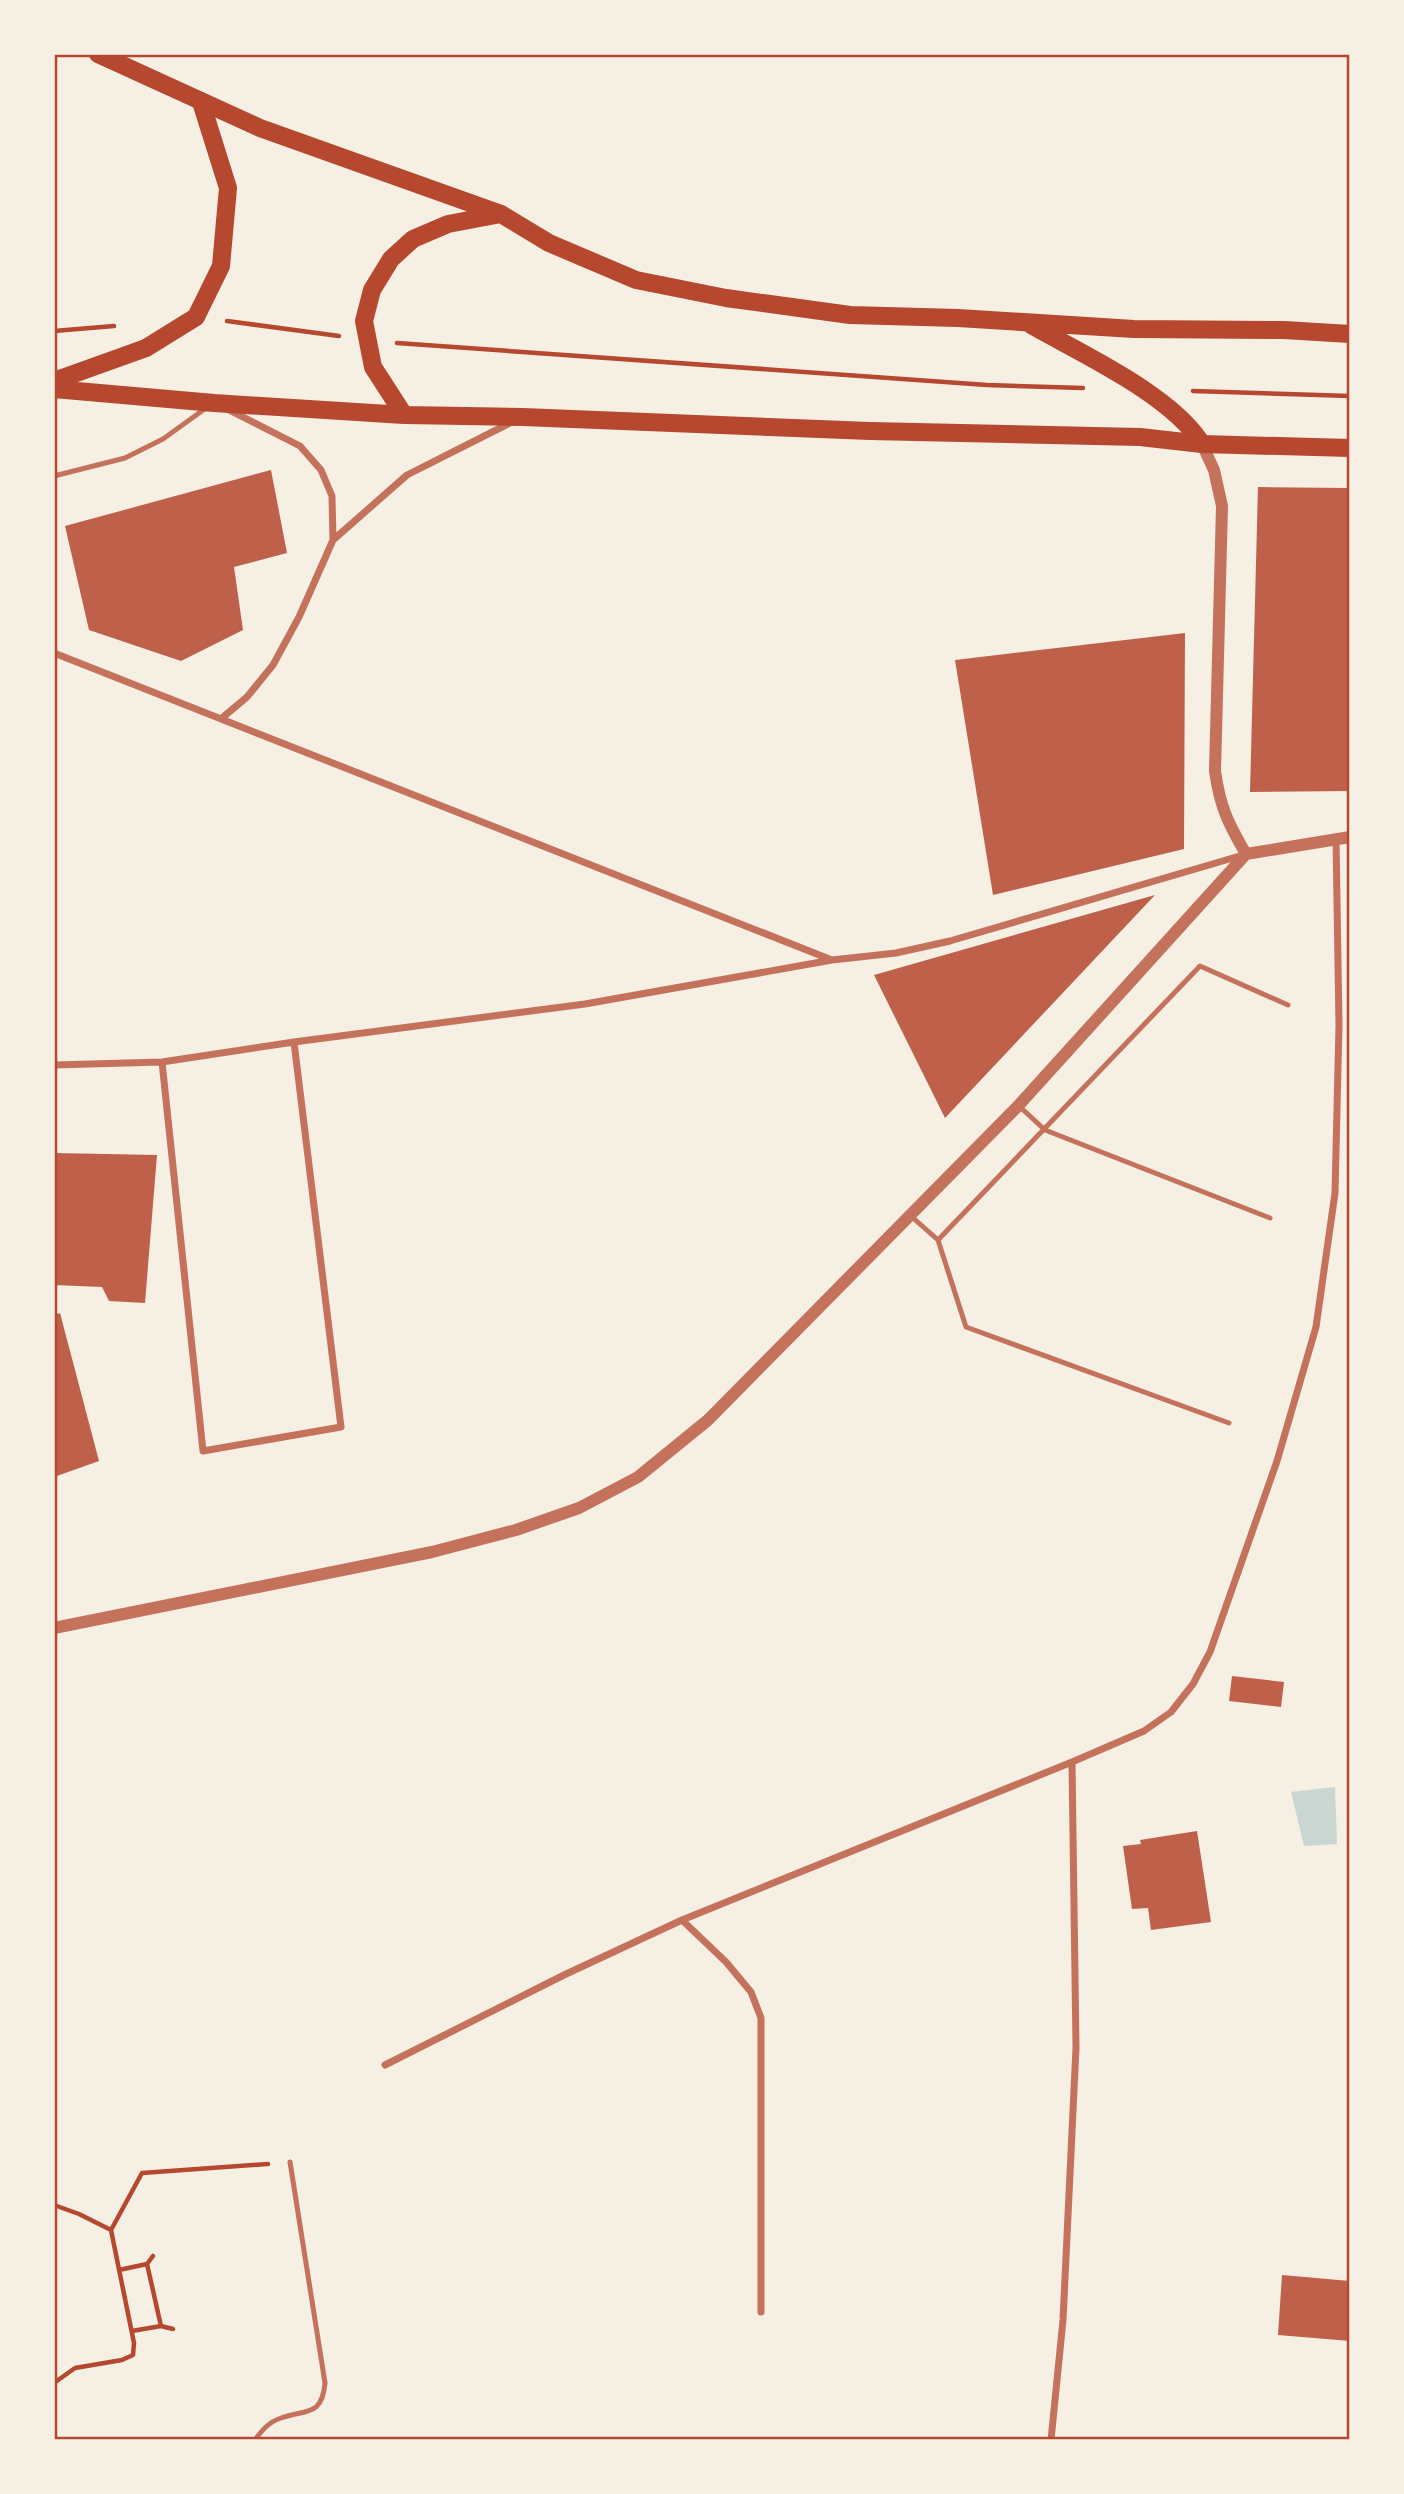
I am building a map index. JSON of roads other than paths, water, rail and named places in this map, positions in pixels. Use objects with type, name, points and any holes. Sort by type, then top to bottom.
[{"type":"main road","points":[[98,54],[260,128],[501,214],[549,243],[636,281],[726,298],[850,315],[1134,330],[1284,330],[1350,334]]},
{"type":"main road","points":[[54,381],[146,348],[196,317],[221,266],[228,188],[201,102]]},
{"type":"main road","points":[[404,415],[373,367],[364,321],[372,290],[391,259],[413,239],[448,224],[501,214]]},
{"type":"main road","points":[[1027,323],[1143,390],[1196,433],[1202,444]]},
{"type":"main road","points":[[54,389],[214,403],[404,415],[1140,437],[1202,444],[1350,448]]},
{"type":"street","points":[[214,403],[300,446],[321,470],[332,496],[333,540]]},
{"type":"street","points":[[222,718],[247,697],[274,665],[299,617],[333,540],[407,475],[523,417]]},
{"type":"street","points":[[1202,444],[1214,470],[1222,506],[1215,771],[1220,802],[1230,827],[1246,854]]},
{"type":"street","points":[[54,653],[832,960]]},
{"type":"street","points":[[54,1065],[162,1062],[585,1004],[832,960],[895,953],[950,941],[1246,854],[1350,837]]},
{"type":"street","points":[[385,2065],[564,1975],[682,1920],[1144,1731],[1171,1712],[1193,1684],[1210,1652],[1268,1487],[1316,1326],[1335,1193],[1339,1025],[1336,839]]},
{"type":"street","points":[[54,1628],[432,1552],[516,1530],[579,1508],[638,1477],[708,1420],[1018,1106],[1246,854]]},
{"type":"street","points":[[162,1062],[203,1451],[341,1427],[294,1042]]},
{"type":"street","points":[[1051,2440],[1063,2320],[1076,2048],[1072,1762]]},
{"type":"street","points":[[682,1920],[743,1982],[751,1992],[761,2018],[761,2312]]},
{"type":"lane","points":[[54,476],[125,458],[163,439],[214,403]]},
{"type":"lane","points":[[938,1240],[1200,966],[1288,1005]]},
{"type":"lane","points":[[1018,1106],[1045,1130],[1270,1218]]},
{"type":"lane","points":[[910,1215],[938,1240],[966,1327],[1229,1423]]},
{"type":"lane","points":[[255,2440],[270,2423],[282,2417],[308,2413],[324,2398],[325,2383],[290,2162]]}]
